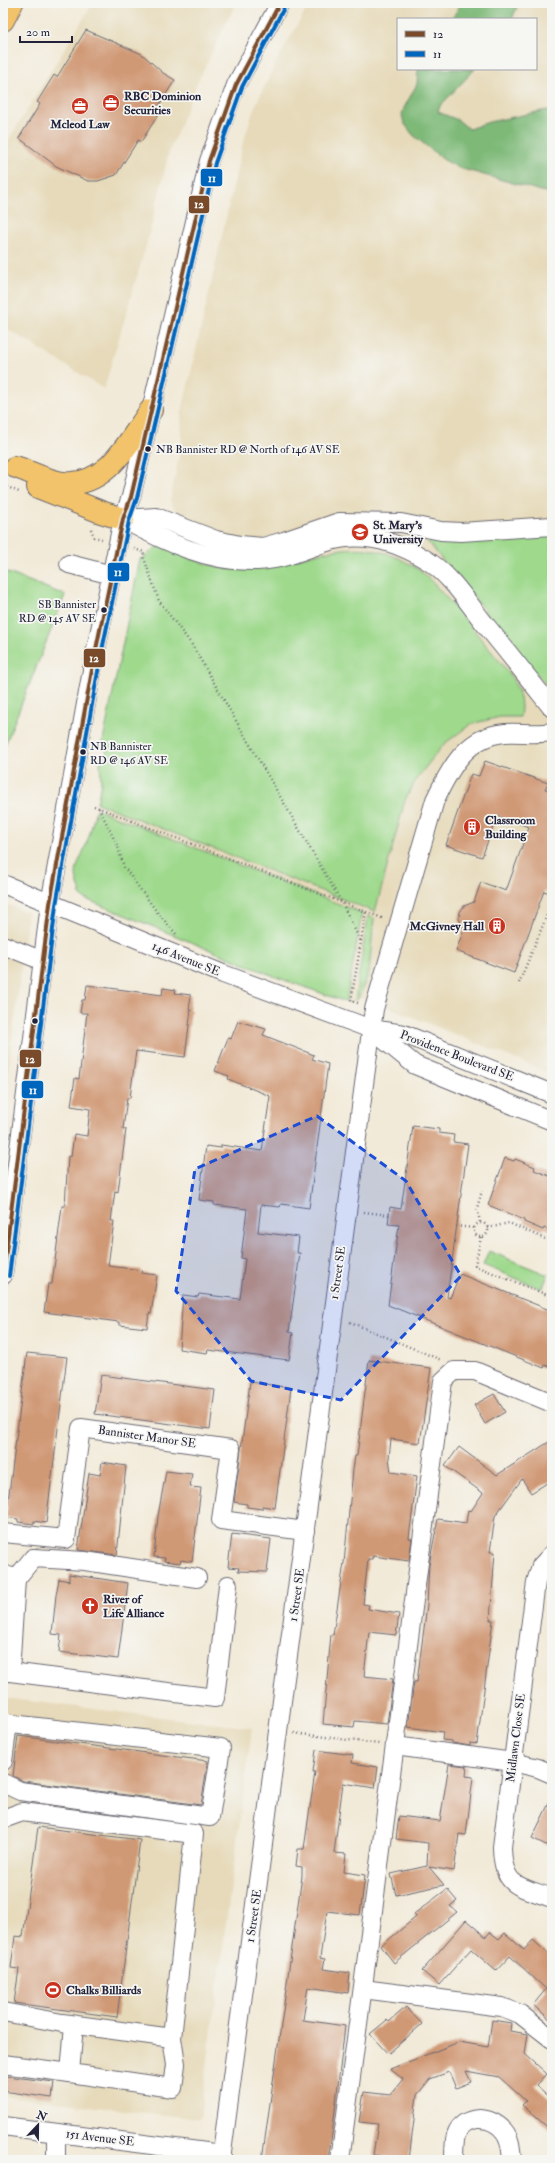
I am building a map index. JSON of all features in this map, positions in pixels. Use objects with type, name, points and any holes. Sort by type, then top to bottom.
[{"type":"highway","points":[[3,20],[12,3]]},
{"type":"highway","points":[[9,465],[63,483],[93,478],[112,465],[151,410]]},
{"type":"highway","points":[[9,465],[39,487],[101,512],[123,519]]},
{"type":"street","points":[[3,1274],[50,904],[94,659],[123,519],[131,497],[209,161],[236,85],[280,3]]},
{"type":"street","points":[[123,519],[156,517],[216,540],[240,545],[263,546],[284,541],[338,522],[401,522],[441,531],[461,532],[552,526]]},
{"type":"street","points":[[123,519],[157,537],[201,552],[216,557],[249,561],[272,560],[291,556],[328,541],[352,537],[392,542],[425,559],[452,582],[552,708]]},
{"type":"street","points":[[69,564],[112,575]]},
{"type":"street","name":"1 Street SE","points":[[222,2157],[305,1532],[330,1329],[374,1009],[436,800],[445,780],[460,758],[479,739],[491,735],[552,732]]},
{"type":"street","name":"146 Avenue SE","points":[[3,884],[223,974],[371,1029]]},
{"type":"street","points":[[3,945],[43,961]]},
{"type":"street","name":"Providence Boulevard SE","points":[[371,1029],[404,1034],[552,1094]]},
{"type":"street","name":"Providence Boulevard SE","points":[[371,1029],[415,1065],[552,1121]]},
{"type":"street","points":[[340,2160],[443,1381],[454,1371],[475,1371],[552,1403]]},
{"type":"street","name":"Bannister Manor SE","points":[[3,1533],[66,1540],[81,1428],[231,1449],[221,1520],[305,1532]]},
{"type":"street","name":"Midlawn Close SE","points":[[552,1554],[541,1566],[536,1582],[502,1847],[502,1861],[505,1871],[512,1881],[522,1889],[552,1898]]},
{"type":"street","points":[[197,1578],[85,1561],[33,1558],[10,1576],[7,1672],[215,1698],[228,1585]]},
{"type":"street","points":[[3,1761],[5,1723],[220,1748],[210,1817],[20,1791],[3,1783]]},
{"type":"street","points":[[395,1746],[513,1762],[538,1768],[552,1774]]},
{"type":"street","points":[[3,1819],[22,1812],[194,1834],[172,2038],[176,2064],[172,2088],[3,2064]]},
{"type":"street","points":[[363,1988],[502,2007],[520,2014],[552,2039]]},
{"type":"street","points":[[3,2012],[74,2025],[172,2038]]},
{"type":"street","points":[[70,2073],[74,2025]]},
{"type":"street","points":[[454,2160],[456,2136],[462,2125],[471,2119],[488,2120],[504,2130],[510,2142],[513,2160]]},
{"type":"street","name":"151 Avenue SE","points":[[3,2126],[222,2157]]},
{"type":"street","points":[[56,2133],[56,2160]]},
{"type":"path","points":[[144,552],[144,558],[159,601],[192,645],[342,903],[361,942]]},
{"type":"path","points":[[94,806],[398,925]]},
{"type":"path","points":[[98,807],[116,845],[124,867],[157,912],[177,936]]},
{"type":"path","points":[[519,983],[552,903]]},
{"type":"path","points":[[366,912],[351,1000],[374,1009]]},
{"type":"path","points":[[480,1222],[477,1208],[482,1191]]},
{"type":"path","points":[[361,1212],[389,1215]]},
{"type":"path","points":[[474,1228],[480,1222]]},
{"type":"path","points":[[480,1222],[485,1224],[488,1228]]},
{"type":"path","points":[[488,1228],[509,1224],[552,1242]]},
{"type":"path","points":[[456,1226],[474,1228]]},
{"type":"path","points":[[474,1228],[475,1234],[481,1237]]},
{"type":"path","points":[[481,1237],[486,1235],[488,1228]]},
{"type":"path","points":[[481,1237],[475,1265],[552,1297]]},
{"type":"path","points":[[346,1320],[430,1354],[442,1361],[454,1371]]},
{"type":"path","points":[[278,1732],[395,1746]]},
{"type":"highlighted area","points":[[317,1116],[406,1181],[461,1276],[341,1400],[251,1381],[176,1291],[195,1169]]},
{"type":"shaded area","points":[[93,3],[236,3],[197,83],[169,152],[148,239],[104,389],[3,326],[3,149]]},
{"type":"shaded area","name":"St. Mary's University","points":[[310,3],[552,3],[552,1074],[393,1009],[360,998],[352,1004],[104,905],[93,849],[161,553],[176,512],[170,501],[182,441],[181,416],[243,143],[253,111],[276,62]]},
{"type":"shaded area","points":[[3,903],[28,912],[8,1073],[3,1071]]},
{"type":"shaded area","points":[[3,1071],[8,1073],[3,1124]]},
{"type":"shaded area","points":[[3,1698],[252,1728],[200,2119],[3,2096]]},
{"type":"green space","points":[[461,3],[519,3],[512,18],[453,18]]},
{"type":"green space","points":[[418,70],[474,70],[440,106],[438,112],[458,120],[469,129],[489,122],[552,109],[552,194],[459,168],[444,160],[413,135],[404,123],[402,115],[404,108],[417,84]]},
{"type":"green space","points":[[552,533],[552,692],[421,534]]},
{"type":"green space","points":[[158,547],[166,548],[205,563],[237,569],[247,569],[270,565],[332,550],[352,548],[372,550],[394,556],[418,569],[432,582],[466,620],[512,678],[520,696],[520,717],[500,717],[471,724],[444,744],[417,778],[405,800],[375,912],[97,803],[101,783],[100,757],[105,758],[107,750],[102,748],[103,741],[140,559]]},
{"type":"green space","points":[[3,571],[65,595],[3,750]]},
{"type":"green space","points":[[96,809],[362,913],[346,1002],[276,977],[83,898],[79,893],[81,892],[76,877],[76,872]]},
{"type":"green space","points":[[368,916],[374,918],[369,972],[358,999],[355,1000]]},
{"type":"green space","points":[[489,1251],[548,1275],[542,1289],[483,1265]]},
{"type":"building","points":[[86,30],[142,54],[163,73],[175,80],[154,113],[158,115],[141,142],[138,140],[116,175],[98,181],[88,181],[56,166],[19,138],[40,104],[37,102],[54,75],[57,77]]},
{"type":"building","name":"Classroom Building","points":[[485,761],[548,783],[545,789],[552,791],[552,894],[544,891],[514,973],[456,951],[464,929],[459,919],[460,912],[464,906],[474,902],[481,882],[506,891],[529,827],[497,816],[482,857],[446,845],[471,774],[479,776]]},
{"type":"building","points":[[87,985],[162,995],[163,988],[176,990],[175,993],[191,995],[189,1010],[191,1010],[185,1057],[136,1051],[130,1098],[127,1098],[123,1129],[126,1129],[118,1192],[115,1191],[111,1221],[114,1221],[108,1266],[142,1270],[141,1273],[157,1275],[151,1314],[149,1313],[147,1328],[119,1325],[119,1322],[44,1312],[48,1284],[52,1284],[62,1206],[65,1206],[68,1156],[71,1157],[74,1134],[87,1136],[90,1109],[71,1106],[75,1078],[79,1079],[87,1013],[80,1013],[82,1000],[85,1000]]},
{"type":"building","points":[[238,1021],[266,1029],[263,1035],[314,1055],[312,1059],[328,1064],[309,1208],[281,1204],[280,1207],[261,1205],[258,1232],[299,1237],[297,1253],[300,1253],[289,1332],[293,1333],[289,1360],[208,1350],[207,1353],[179,1349],[183,1295],[198,1297],[199,1294],[240,1299],[245,1259],[241,1258],[247,1209],[214,1205],[214,1202],[199,1200],[206,1146],[221,1148],[221,1145],[262,1151],[270,1096],[228,1079],[229,1076],[215,1071],[228,1038],[231,1039]]},
{"type":"building","points":[[413,1126],[439,1129],[439,1133],[454,1135],[453,1142],[468,1144],[447,1297],[450,1298],[460,1274],[552,1311],[552,1368],[545,1365],[544,1368],[388,1305],[399,1225],[388,1224],[390,1207],[401,1209]]},
{"type":"building","points":[[505,1158],[514,1161],[515,1159],[535,1167],[534,1170],[552,1177],[552,1231],[544,1228],[543,1230],[524,1222],[524,1220],[488,1205]]},
{"type":"building","points":[[27,1353],[67,1357],[46,1523],[34,1521],[34,1524],[18,1522],[18,1519],[6,1517]]},
{"type":"building","points":[[369,1360],[431,1368],[420,1443],[391,1439],[389,1458],[391,1472],[417,1476],[409,1538],[412,1539],[409,1561],[373,1556],[372,1559],[368,1559],[363,1604],[369,1605],[368,1609],[399,1614],[396,1635],[369,1632],[364,1676],[393,1679],[387,1724],[355,1721],[354,1727],[323,1724],[331,1634],[333,1635],[344,1563],[353,1470],[355,1456],[357,1456]]},
{"type":"building","points":[[101,1375],[215,1390],[210,1429],[95,1414]]},
{"type":"building","points":[[250,1382],[291,1388],[275,1508],[262,1506],[262,1509],[247,1507],[247,1504],[234,1502]]},
{"type":"building","points":[[494,1394],[505,1412],[485,1424],[474,1405]]},
{"type":"building","points":[[552,1440],[552,1480],[531,1493],[522,1479],[495,1516],[490,1552],[495,1552],[490,1620],[493,1620],[477,1744],[470,1743],[470,1746],[452,1743],[452,1741],[442,1740],[443,1732],[408,1727],[414,1682],[417,1682],[427,1605],[429,1565],[438,1519],[466,1523],[468,1510],[471,1511],[483,1493],[445,1466],[459,1447],[497,1475]]},
{"type":"building","points":[[102,1462],[126,1466],[117,1555],[78,1550],[89,1473],[100,1475]]},
{"type":"building","points":[[166,1471],[192,1474],[190,1487],[201,1488],[192,1562],[181,1560],[180,1563],[164,1561],[165,1558],[154,1557],[158,1516]]},
{"type":"building","points":[[232,1534],[271,1539],[267,1572],[238,1571],[239,1568],[228,1567]]},
{"type":"building","name":"River of Life Alliance","points":[[69,1574],[128,1583],[118,1659],[59,1652],[61,1635],[52,1634],[56,1595],[59,1579],[69,1581]]},
{"type":"building","points":[[18,1736],[208,1761],[201,1805],[23,1781],[13,1776]]},
{"type":"building","points":[[316,1750],[353,1755],[352,1763],[378,1767],[375,1788],[343,1783],[334,1853],[346,1854],[344,1872],[365,1875],[360,1915],[327,1911],[320,1958],[325,1959],[323,1969],[350,1973],[348,1993],[308,1987],[303,2020],[345,2026],[333,2127],[328,2160],[262,2160],[302,1876],[302,1867],[296,1866],[298,1849],[304,1849],[315,1772],[313,1772]]},
{"type":"building","points":[[449,1764],[467,1766],[466,1776],[473,1777],[466,1835],[459,1834],[454,1871],[429,1867],[444,1885],[396,1895],[391,1874],[427,1866],[428,1843],[396,1839],[399,1816],[440,1821]]},
{"type":"building","points":[[552,1797],[552,1848],[532,1838]]},
{"type":"building","points":[[38,1827],[140,1840],[117,2017],[14,2003],[19,1969],[11,1968],[15,1936],[23,1937]]},
{"type":"building","points":[[447,1889],[457,1901],[450,1906],[457,1912],[394,1963],[381,1946],[416,1917],[414,1914]]},
{"type":"building","points":[[466,1920],[486,1937],[490,1932],[499,1939],[505,1933],[524,1950],[533,1940],[552,1957],[552,2021],[533,2005],[546,1989],[510,1956],[496,1971],[471,1949],[439,1985],[422,1971]]},
{"type":"building","points":[[406,2007],[422,2024],[388,2054],[370,2034],[387,2020],[389,2022]]},
{"type":"building","points":[[492,2020],[511,2023],[510,2031],[528,2034],[525,2054],[547,2074],[536,2086],[552,2100],[552,2131],[522,2105],[526,2101],[499,2077],[466,2071],[471,2082],[456,2088],[449,2072],[430,2079],[417,2095],[409,2160],[373,2155],[378,2124],[359,2122],[364,2092],[390,2095],[403,2079],[390,2069],[459,2042],[488,2047]]},
{"type":"building","points":[[6,2076],[54,2082],[52,2098],[3,2091],[3,2082],[5,2082]]},
{"type":"transit line","name":"12","points":[[3,1275],[50,904],[94,659],[123,519],[131,497],[209,161],[236,85],[280,3]]},
{"type":"transit line","name":"11","points":[[9,1276],[56,905],[100,660],[129,521],[137,498],[215,163],[242,87],[285,6]]},
{"type":"place","name":"RBC Dominion Securities","points":[[111,103]]},
{"type":"place","name":"Mcleod Law","points":[[80,106]]},
{"type":"place","name":"NB Bannister RD @ North of 146 AV SE","points":[[148,449]]},
{"type":"place","name":"St. Mary's University","points":[[360,532]]},
{"type":"place","name":"SB Bannister RD @ 145 AV SE","points":[[104,610]]},
{"type":"place","name":"NB Bannister RD @ 146 AV SE","points":[[83,752]]},
{"type":"place","name":"Classroom Building","points":[[472,827]]},
{"type":"place","name":"McGivney Hall","points":[[497,926]]},
{"type":"place","name":"River of Life Alliance","points":[[90,1606]]},
{"type":"place","name":"Chalks Billiards","points":[[53,1990]]}]
